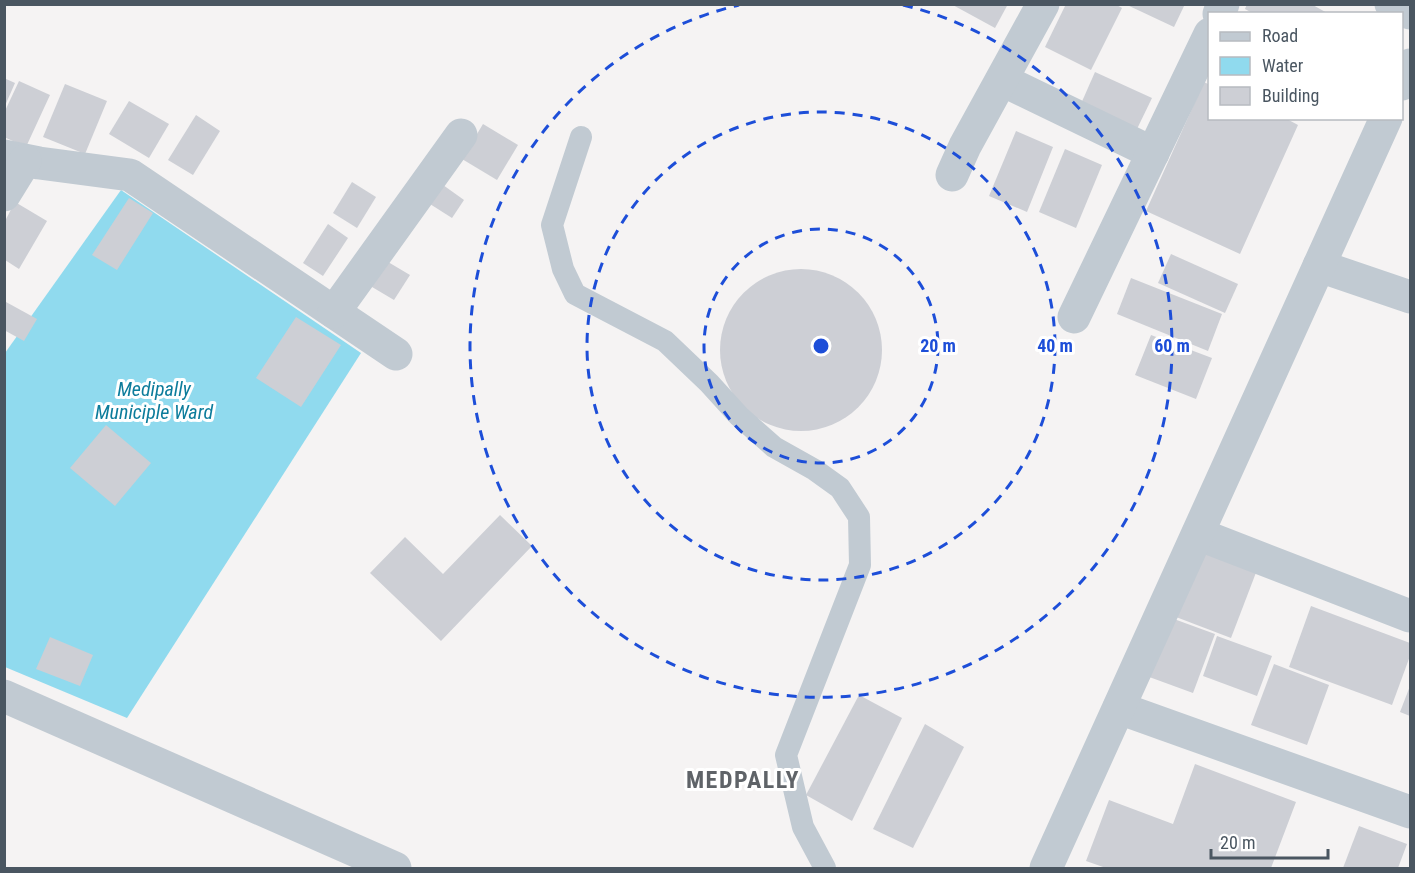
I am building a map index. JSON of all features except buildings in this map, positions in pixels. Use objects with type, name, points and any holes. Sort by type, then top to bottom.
[{"type":"street","points":[[952,175],[965,146],[1043,4]]},
{"type":"street","points":[[1391,4],[1410,13]]},
{"type":"street","points":[[1074,317],[1208,35]]},
{"type":"street","points":[[1403,80],[1410,64]]},
{"type":"street","points":[[1002,80],[1153,153]]},
{"type":"street","points":[[1046,868],[1385,120]]},
{"type":"street","points":[[334,312],[461,135]]},
{"type":"street","points":[[4,195],[15,158],[130,175],[396,354]]},
{"type":"street","points":[[1319,266],[1410,297]]},
{"type":"street","points":[[1198,534],[1410,616]]},
{"type":"street","points":[[4,696],[394,868]]},
{"type":"street","points":[[1119,708],[1410,812]]},
{"type":"lane","points":[[581,137],[552,225],[563,269],[575,294],[665,341],[709,383],[739,416],[774,447],[815,470],[840,488],[859,517],[860,565],[786,755],[803,827],[825,868]]},
{"type":"water","name":"Medipally Municiple Ward","points":[[121,190],[361,353],[127,718],[5,667],[5,353]]},
{"type":"district","name":"MEDPALLY","points":[[743,780]]}]
